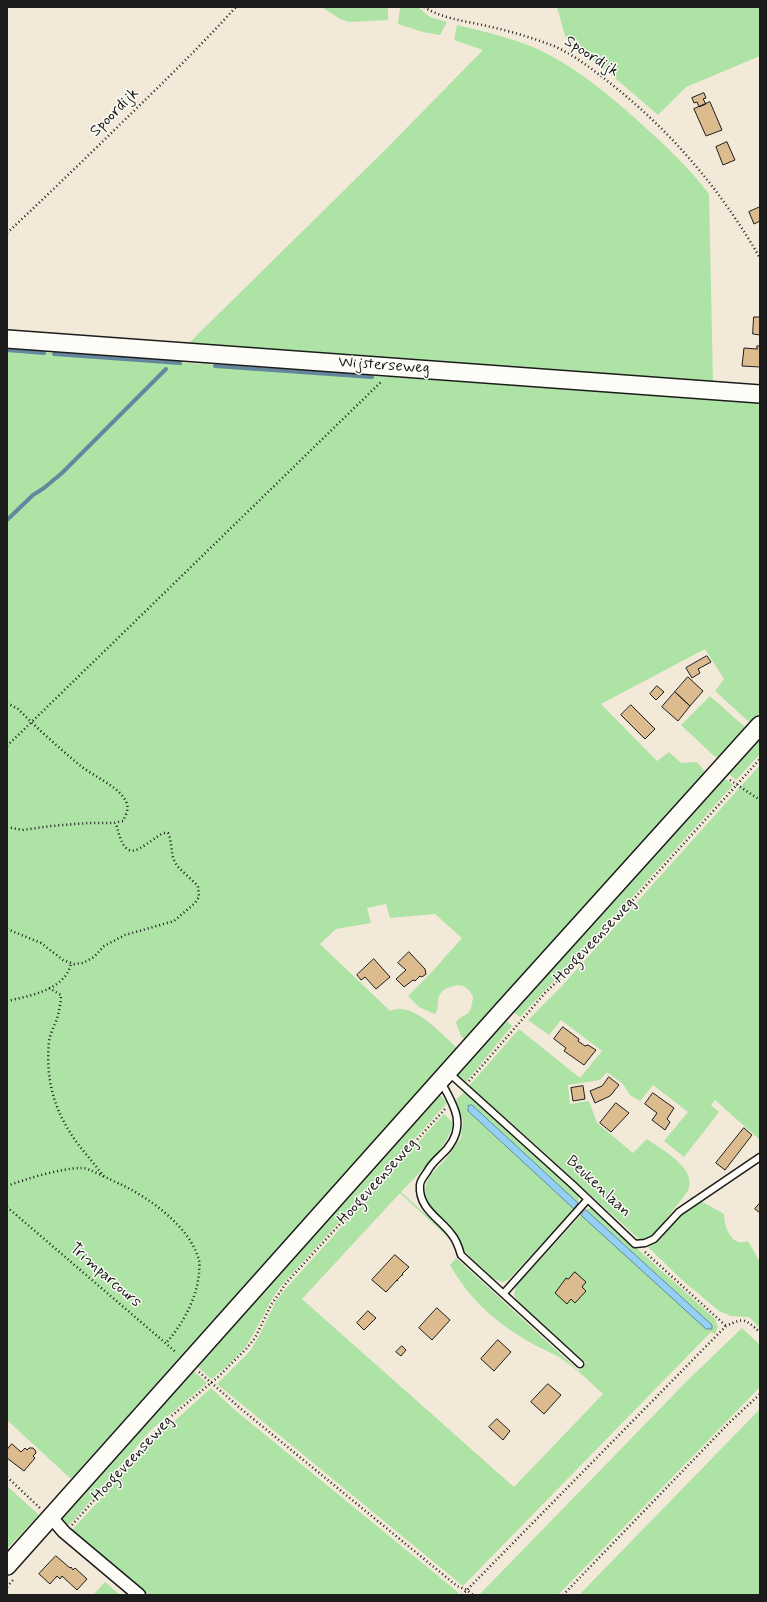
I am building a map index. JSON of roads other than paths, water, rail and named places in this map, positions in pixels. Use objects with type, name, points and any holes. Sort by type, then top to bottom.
[{"type":"main road","name":"Wijsterseweg","points":[[7,339],[760,394]]},
{"type":"main road","name":"Hoogeveenseweg","points":[[7,1566],[444,1076],[760,725]]},
{"type":"street","points":[[51,1517],[64,1532],[139,1595]]},
{"type":"lane","name":"Beukenlaan","points":[[444,1076],[465,1087],[635,1244],[646,1243],[654,1239],[679,1212],[760,1157]]},
{"type":"lane","points":[[444,1076],[458,1119],[457,1129],[454,1139],[447,1149],[430,1166],[420,1184],[424,1203],[431,1214],[452,1235],[461,1255],[580,1364]]},
{"type":"lane","points":[[504,1293],[588,1199]]},
{"type":"water","points":[[472,1105],[578,1203],[574,1209],[468,1111],[468,1106]]},
{"type":"water","points":[[586,1210],[712,1325],[712,1329],[706,1329],[583,1217],[581,1215]]},
{"type":"waterway","points":[[7,350],[44,353]]},
{"type":"waterway","points":[[54,354],[180,363]]},
{"type":"waterway","points":[[215,366],[372,377]]},
{"type":"waterway","points":[[7,520],[33,495],[62,473],[166,369]]}]
